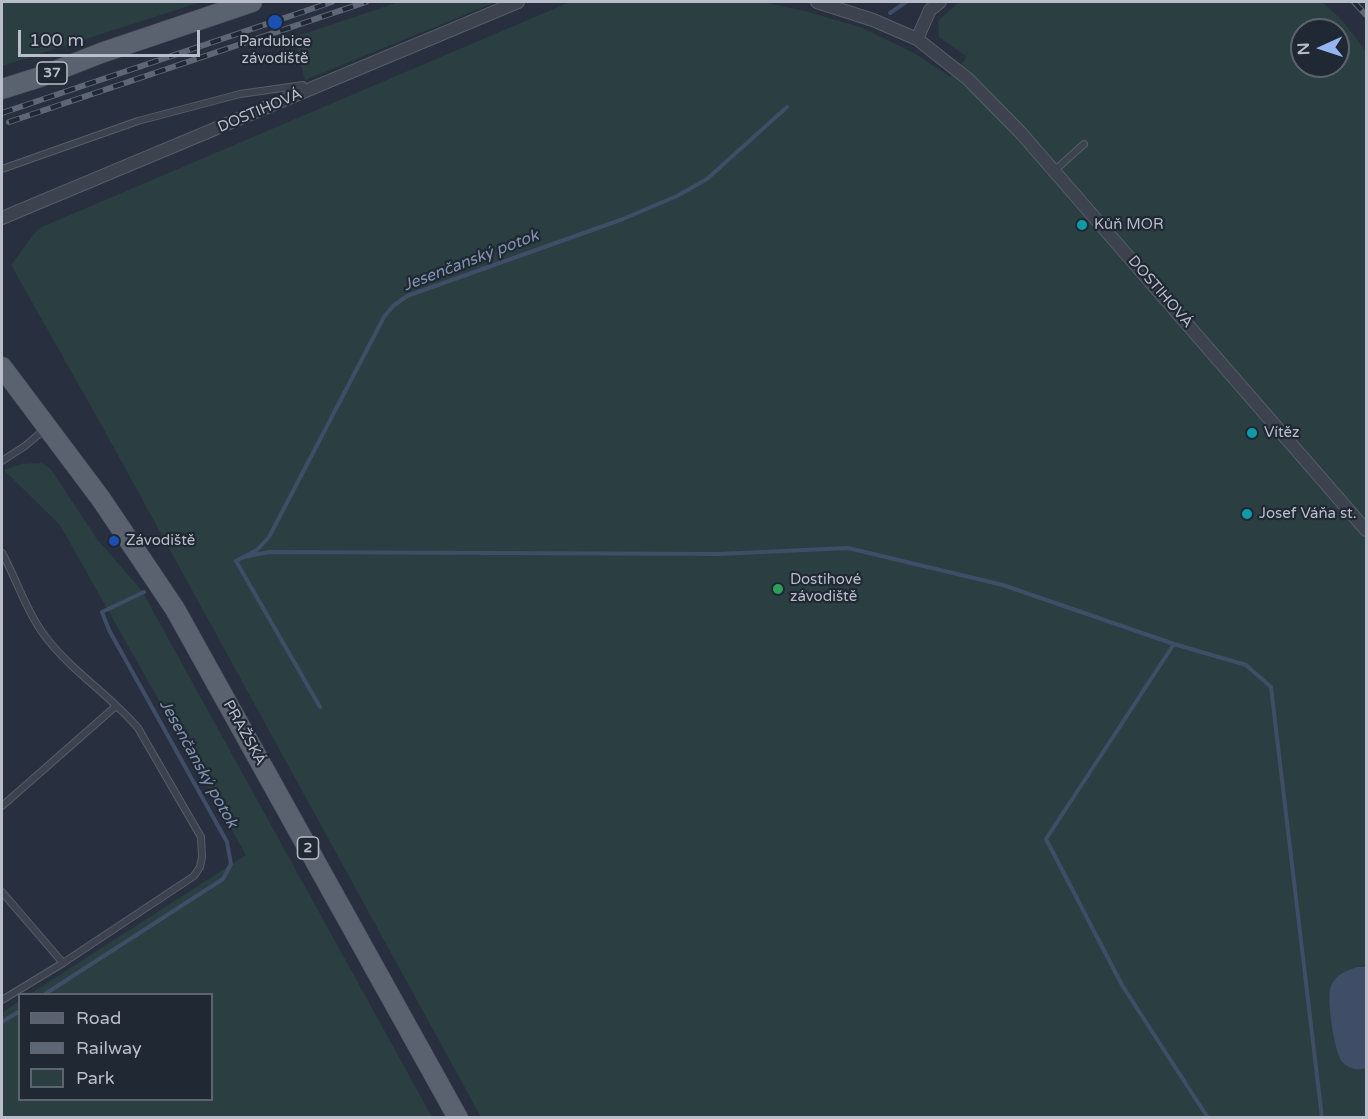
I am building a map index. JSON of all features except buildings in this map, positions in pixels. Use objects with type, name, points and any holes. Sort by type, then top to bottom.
[{"type":"main road","name":"37","points":[[2,89],[252,2]]},
{"type":"main road","name":"37","points":[[2,79],[101,53]]},
{"type":"main road","name":"PRAŽSKÁ","points":[[2,367],[101,499],[175,609],[458,1118]]},
{"type":"street","name":"DOSTIHOVÁ","points":[[2,218],[518,2]]},
{"type":"street","name":"DOSTIHOVÁ","points":[[817,2],[873,20],[917,39],[978,88],[1054,171],[1366,530]]},
{"type":"street","points":[[917,39],[930,10],[940,2]]},
{"type":"lane","points":[[2,169],[138,121],[240,94],[303,85]]},
{"type":"lane","points":[[1054,171],[1084,144]]},
{"type":"lane","points":[[2,461],[47,428]]},
{"type":"lane","points":[[2,553],[43,633],[69,662],[138,728],[196,826],[203,848],[200,867],[194,876],[63,963],[2,1000]]},
{"type":"lane","points":[[2,806],[116,706]]},
{"type":"lane","points":[[2,892],[63,963]]},
{"type":"green space","points":[[2,2],[201,2],[2,66]]},
{"type":"green space","points":[[399,2],[496,2],[305,80],[294,37]]},
{"type":"green space","name":"Dostihové závodiště","points":[[570,2],[764,2],[860,27],[916,54],[950,77],[967,57],[939,37],[938,21],[959,2],[1322,2],[1340,18],[1290,18],[1290,78],[1350,78],[1350,31],[1366,51],[1366,1117],[481,1117],[102,426],[11,265],[37,230]]},
{"type":"green space","points":[[41,463],[50,468],[97,539],[142,591],[432,1117],[2,1117],[2,1013],[18,1002],[18,1101],[213,1101],[213,993],[32,993],[246,855],[60,525],[4,470],[22,464]]},
{"type":"water","points":[[1357,967],[1366,967],[1366,1068],[1360,1069],[1346,1065],[1338,1054],[1329,1001],[1331,986],[1336,979]]},
{"type":"waterway","name":"Jesenčanský potok","points":[[890,13],[906,2]]},
{"type":"waterway","name":"Jesenčanský potok","points":[[320,707],[236,561],[257,550],[269,537],[384,317],[393,306],[407,296],[623,219],[677,196],[707,179],[787,107]]},
{"type":"waterway","points":[[244,557],[269,552],[719,554],[848,548],[1003,585],[1174,644],[1246,665],[1271,687],[1322,1118]]},
{"type":"waterway","name":"Jesenčanský potok","points":[[47,993],[223,879],[231,864],[227,842],[109,630],[102,612],[144,592]]},
{"type":"waterway","points":[[1174,644],[1046,839],[1122,985],[1208,1118]]},
{"type":"waterway","name":"Jesenčanský potok","points":[[2,1022],[18,1012]]},
{"type":"railway","points":[[2,113],[332,2]]},
{"type":"railway","points":[[9,122],[366,2]]},
{"type":"railway","points":[[1354,2],[1366,15]]},
{"type":"place","name":"Pardubice závodiště","points":[[275,22]]},
{"type":"place","name":"Kůň MOR","points":[[1082,225]]},
{"type":"place","name":"Vítěz","points":[[1252,433]]},
{"type":"place","name":"Josef Váňa st.","points":[[1247,514]]},
{"type":"place","name":"Závodiště","points":[[114,541]]},
{"type":"place","name":"Dostihové závodiště","points":[[778,589]]}]
